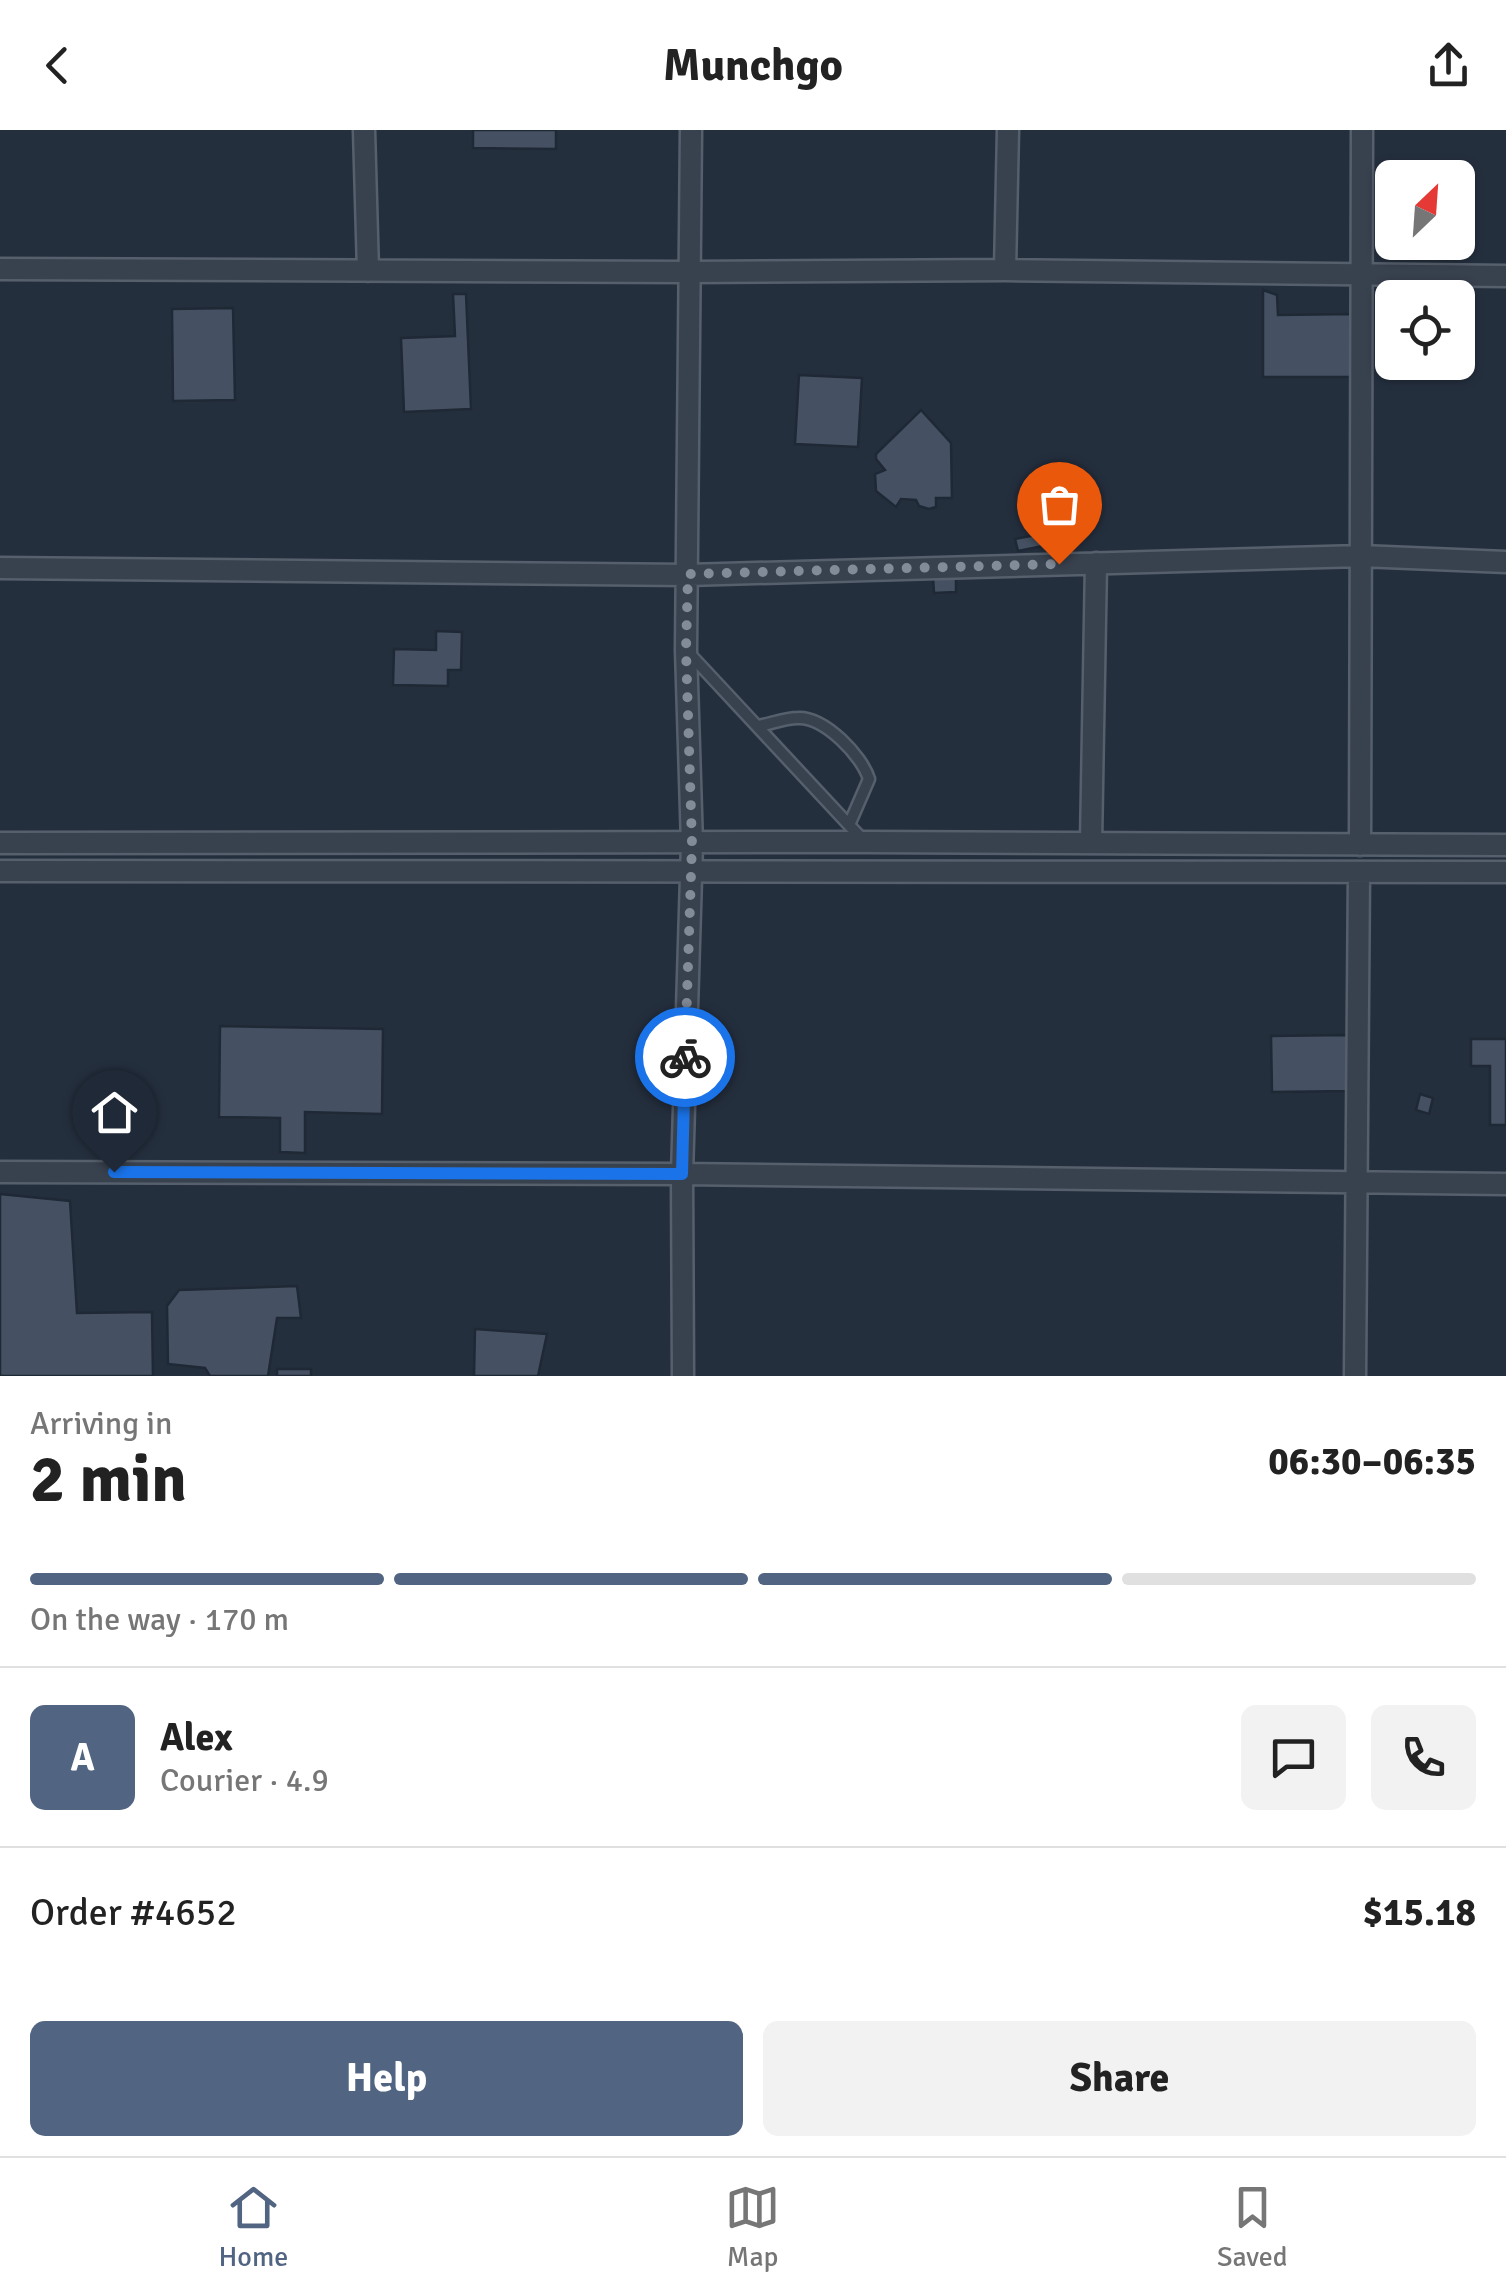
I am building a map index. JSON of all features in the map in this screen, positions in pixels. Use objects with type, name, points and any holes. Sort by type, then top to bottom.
[{"type":"street","points":[[364,130],[368,271]]},
{"type":"street","points":[[683,1376],[682,1174],[692,844],[686,650],[691,130]]},
{"type":"street","points":[[1005,270],[1008,130]]},
{"type":"street","points":[[1360,845],[1362,130]]},
{"type":"street","points":[[0,269],[1005,270],[1506,276]]},
{"type":"street","points":[[0,568],[688,574],[1361,556],[1506,562]]},
{"type":"street","points":[[1091,843],[1096,564]]},
{"type":"street","points":[[0,843],[1506,845]]},
{"type":"street","points":[[0,871],[1506,872]]},
{"type":"street","points":[[1356,1376],[1358,872]]},
{"type":"street","points":[[0,1172],[682,1174],[1506,1184]]},
{"type":"lane","points":[[686,650],[865,842]]},
{"type":"lane","points":[[758,726],[798,718],[814,720],[865,765],[870,780],[849,824]]},
{"type":"building","points":[[473,130],[556,130],[556,149],[473,148]]},
{"type":"building","points":[[1263,290],[1277,295],[1278,315],[1353,314],[1353,377],[1263,377]]},
{"type":"building","points":[[453,294],[466,294],[471,409],[404,412],[401,338],[455,336]]},
{"type":"building","points":[[233,308],[235,400],[173,401],[172,309]]},
{"type":"building","points":[[799,375],[862,378],[858,447],[795,444]]},
{"type":"building","points":[[921,410],[951,443],[952,498],[936,498],[936,507],[929,509],[919,506],[916,500],[901,499],[896,507],[876,491],[875,474],[885,470],[876,454]]},
{"type":"building","points":[[1036,535],[1043,546],[1018,551],[1015,539]]},
{"type":"building","points":[[956,576],[956,592],[934,593],[933,577]]},
{"type":"building","points":[[436,631],[462,632],[461,670],[448,670],[448,686],[393,685],[394,649],[436,650]]},
{"type":"building","points":[[220,1026],[383,1029],[382,1114],[305,1112],[305,1153],[280,1152],[280,1118],[219,1117]]},
{"type":"building","points":[[1348,1035],[1349,1091],[1272,1092],[1271,1036]]},
{"type":"building","points":[[1471,1039],[1506,1039],[1506,1125],[1490,1125],[1490,1066],[1471,1066]]},
{"type":"building","points":[[1420,1094],[1433,1098],[1429,1114],[1416,1110]]},
{"type":"building","points":[[0,1194],[70,1201],[77,1313],[152,1312],[153,1376],[0,1376]]},
{"type":"building","points":[[297,1286],[301,1318],[277,1318],[268,1376],[210,1376],[205,1368],[168,1364],[167,1306],[179,1290]]},
{"type":"building","points":[[475,1329],[547,1334],[538,1376],[474,1376]]},
{"type":"building","points":[[277,1369],[311,1369],[311,1376],[277,1376]]},
{"type":"way so far","points":[[685,1057],[692,844],[686,650],[688,574],[1059,564]]},
{"type":"route","points":[[114,1172],[682,1174],[685,1057]]}]
